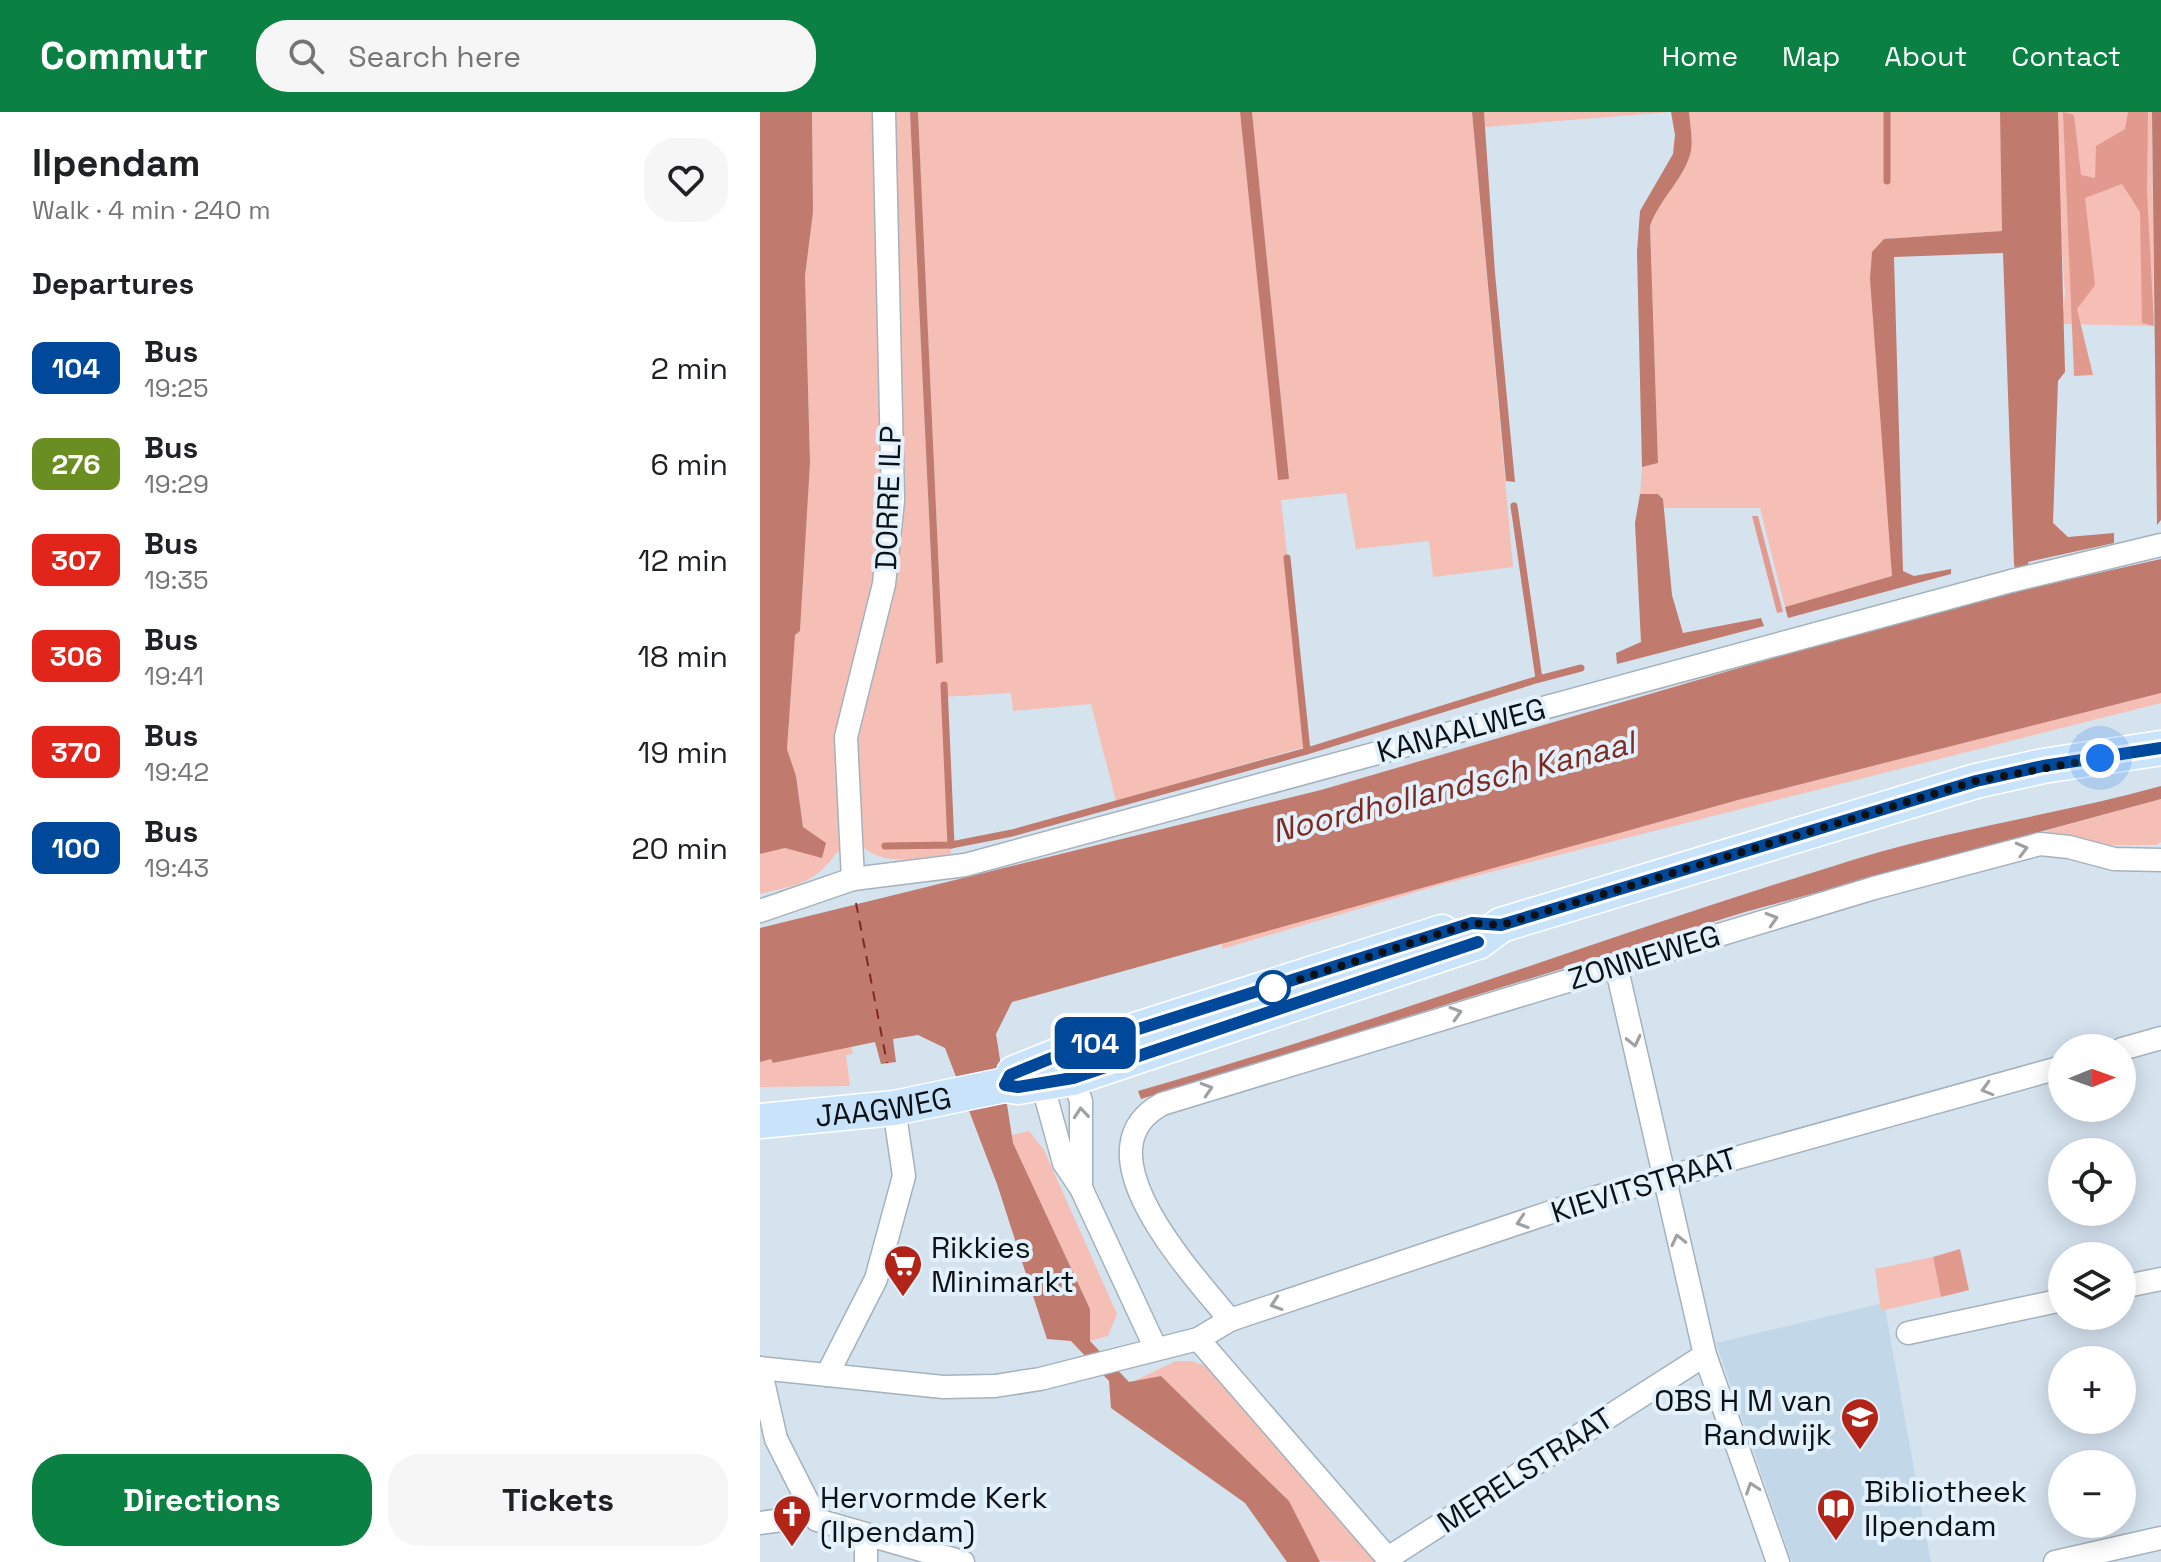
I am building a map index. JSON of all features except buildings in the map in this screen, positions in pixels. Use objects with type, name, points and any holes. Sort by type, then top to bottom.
[{"type":"main road","name":"JAAGWEG","points":[[760,1121],[894,1108],[1005,1085],[1010,1075],[1051,1075],[1069,1051],[1472,923],[1501,925],[1976,781],[2043,766],[2161,748]]},
{"type":"street","name":"DORRE ILP","points":[[853,879],[846,737],[884,584],[893,501],[884,112]]},
{"type":"street","name":"KANAALWEG","points":[[760,911],[853,879],[965,865],[2011,581],[2161,545]]},
{"type":"street","name":"ZONNEWEG","points":[[1230,1320],[1154,1224],[1133,1163],[1132,1138],[1139,1122],[1151,1110],[1174,1099],[1616,965],[1866,891],[2040,844],[2053,844],[2114,859],[2161,860]]},
{"type":"street","points":[[1616,965],[1705,1355],[1778,1562]]},
{"type":"street","points":[[2136,1045],[2161,1038]]},
{"type":"street","name":"KIEVITSTRAAT","points":[[1230,1320],[1664,1177],[2048,1071]]},
{"type":"street","points":[[1051,1075],[1064,1163],[1081,1188],[1156,1349]]},
{"type":"street","points":[[1051,1075],[1081,1101],[1081,1188]]},
{"type":"street","points":[[827,1375],[876,1279],[904,1176],[894,1108]]},
{"type":"street","points":[[2136,1284],[2161,1279]]},
{"type":"street","points":[[1908,1333],[2048,1303]]},
{"type":"street","points":[[963,1562],[825,1524],[810,1511],[776,1439],[760,1368],[943,1387],[995,1386],[1080,1369],[1198,1339],[1230,1320]]},
{"type":"street","name":"MERELSTRAAT","points":[[1198,1339],[1390,1560],[1705,1355]]},
{"type":"street","points":[[760,1523],[797,1518],[810,1511]]},
{"type":"street","points":[[866,1537],[866,1562]]},
{"type":"street","points":[[2055,1562],[2161,1538]]},
{"type":"shaded area","points":[[812,112],[910,112],[936,664],[943,662],[918,112],[1240,112],[1279,480],[1289,478],[1252,112],[1472,112],[1513,567],[1433,577],[1429,541],[1356,549],[1346,493],[1281,500],[1308,746],[1116,801],[1091,704],[1013,711],[1011,693],[943,697],[951,854],[892,859],[871,853],[862,846],[837,852],[821,871],[804,882],[760,894],[760,854],[785,848],[822,857],[803,827],[796,776],[787,749],[795,635],[800,631],[810,463],[805,276],[813,212]]},
{"type":"shaded area","points":[[1484,112],[1671,112],[1485,127]]},
{"type":"shaded area","points":[[1689,112],[2000,112],[2003,231],[1884,239],[1892,576],[1785,607],[1760,508],[1664,508],[1663,499],[1658,494],[1640,494],[1642,467],[1658,463],[1650,226],[1688,161],[1692,142]]},
{"type":"shaded area","points":[[2058,112],[2152,112],[2154,326],[2062,324],[2065,293],[2057,185]]},
{"type":"shaded area","points":[[2063,112],[2074,115],[2081,175],[2095,178],[2096,146],[2125,129],[2128,112],[2148,112],[2147,192],[2154,326],[2142,323],[2140,212],[2122,184],[2085,198],[2095,285],[2077,309],[2093,375],[2074,376]]},
{"type":"shaded area","points":[[1752,516],[1758,516],[1783,612],[1777,613]]},
{"type":"shaded area","points":[[2161,693],[2161,703],[1440,885],[1222,949],[1222,941],[1738,800]]},
{"type":"shaded area","points":[[2161,799],[2161,842],[2156,845],[2110,845],[2045,831]]},
{"type":"shaded area","points":[[851,1046],[853,1054],[846,1055],[850,1086],[760,1087],[760,1062],[771,1059],[774,1063]]},
{"type":"shaded area","points":[[1029,1131],[1044,1150],[1117,1314],[1108,1336],[1090,1341],[1090,1309],[1013,1143],[1012,1135]]},
{"type":"shaded area","points":[[1960,1249],[1969,1290],[1941,1297],[1933,1257]]},
{"type":"shaded area","points":[[1933,1257],[1941,1297],[1881,1311],[1875,1269]]},
{"type":"shaded area","points":[[1884,1303],[1931,1562],[1792,1562],[1716,1343]]},
{"type":"shaded area","points":[[1176,1361],[1192,1361],[1208,1367],[1377,1562],[1318,1561],[1289,1501],[1161,1376],[1130,1383]]},
{"type":"water","points":[[760,112],[812,112],[813,212],[805,276],[810,463],[800,631],[795,635],[787,749],[796,776],[803,827],[826,843],[822,858],[785,848],[760,854]]},
{"type":"water","points":[[910,112],[918,112],[943,662],[936,664]]},
{"type":"water","points":[[1240,112],[1252,112],[1289,479],[1278,480]]},
{"type":"water","points":[[1472,112],[1484,112],[1495,273],[1515,482],[1506,481]]},
{"type":"water","points":[[1671,112],[1689,112],[1692,147],[1688,161],[1650,226],[1658,463],[1642,467],[1637,252],[1640,211],[1673,154],[1675,135]]},
{"type":"water","name":"Noordhollandsch Kanaal","points":[[2000,112],[2058,112],[2065,372],[2058,381],[2053,523],[2068,537],[2114,533],[2114,543],[2028,562],[2036,587],[2161,559],[2161,693],[1738,800],[1012,1002],[996,1034],[1013,1143],[1090,1309],[1090,1341],[1129,1382],[1161,1376],[1289,1501],[1320,1562],[1287,1562],[1245,1503],[1111,1408],[1109,1381],[1071,1341],[1047,1339],[997,1184],[945,1048],[918,1035],[893,1039],[896,1062],[881,1064],[875,1042],[773,1063],[771,1059],[760,1062],[760,928],[1321,790],[1872,629],[2020,591],[2014,564],[2003,253],[1894,257],[1903,571],[1914,576],[1951,569],[1951,574],[1788,618],[1785,607],[1892,576],[1870,279],[1872,252],[1884,239],[2002,231]]},
{"type":"water","points":[[2152,112],[2161,112],[2161,520],[2157,525]]},
{"type":"water","points":[[1640,494],[1658,494],[1663,499],[1672,595],[1683,633],[1761,618],[1764,626],[1617,664],[1616,653],[1641,642],[1635,523]]},
{"type":"water","points":[[2161,786],[2161,799],[1745,912],[1141,1099],[1138,1091],[1318,1036],[1856,859],[1932,838]]},
{"type":"waterway","points":[[1887,112],[1887,181]]},
{"type":"waterway","points":[[1514,506],[1539,679],[1581,668]]},
{"type":"waterway","points":[[951,845],[1012,833],[1307,751],[1287,558]]},
{"type":"waterway","points":[[1307,751],[1539,679]]},
{"type":"waterway","points":[[885,846],[951,845],[944,685]]},
{"type":"ferry route","points":[[856,903],[887,1063]]},
{"type":"bus line","name":"104","points":[[1478,942],[1376,979],[1073,1078],[1018,1087],[1005,1085],[1010,1075],[1069,1051],[1472,923],[1501,925],[2009,772],[2078,760],[2128,756],[2161,748]]},
{"type":"place","name":"Rikkies Minimarkt","points":[[903,1298]]},
{"type":"place","name":"OBS H M van Randwijk","points":[[1860,1451]]},
{"type":"place","name":"Bibliotheek Ilpendam","points":[[1836,1542]]},
{"type":"place","name":"Hervormde Kerk (Ilpendam)","points":[[792,1548]]},
{"type":"route","points":[[1273,988],[1369,954],[1472,923],[1501,925],[1976,781],[2009,772],[2100,758]]}]
